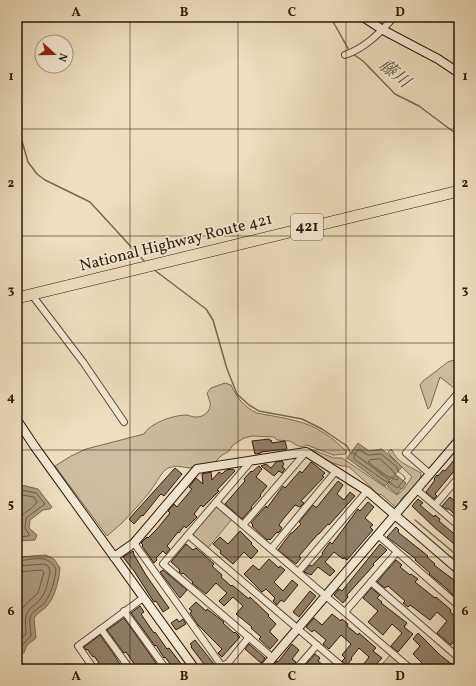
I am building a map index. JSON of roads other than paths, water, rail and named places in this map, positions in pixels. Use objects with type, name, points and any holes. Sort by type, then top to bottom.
[{"type":"highway","name":"National Highway Route 421","points":[[17,298],[459,191]]},
{"type":"street","points":[[363,17],[383,30],[438,59],[459,73]]},
{"type":"street","points":[[346,55],[365,44],[383,30],[394,17]]},
{"type":"street","points":[[32,294],[83,362],[124,422]]},
{"type":"street","points":[[430,474],[406,453],[458,393],[459,394]]},
{"type":"street","points":[[17,420],[195,669]]},
{"type":"street","points":[[266,668],[459,440]]},
{"type":"street","points":[[114,557],[134,543],[197,469],[306,452],[367,492],[459,570]]},
{"type":"street","points":[[243,525],[306,452]]},
{"type":"street","points":[[155,573],[251,461]]},
{"type":"street","points":[[271,549],[336,471]]},
{"type":"street","points":[[435,505],[459,478]]},
{"type":"street","points":[[417,490],[459,526]]},
{"type":"street","points":[[298,572],[367,492]]},
{"type":"street","points":[[216,502],[410,669]]},
{"type":"street","points":[[188,534],[345,669]]},
{"type":"street","points":[[378,536],[459,606]]},
{"type":"street","points":[[134,543],[223,668],[249,637]]},
{"type":"street","points":[[345,612],[397,552]]},
{"type":"street","points":[[163,564],[273,658]]},
{"type":"street","points":[[371,582],[459,658]]},
{"type":"street","points":[[94,669],[78,646],[143,598]]},
{"type":"street","points":[[124,611],[166,669]]},
{"type":"street","points":[[101,629],[130,669]]},
{"type":"street","points":[[296,669],[317,645]]},
{"type":"water","points":[[358,443],[369,451],[382,449],[402,467],[390,480],[352,452],[390,481],[385,486],[347,458]]},
{"type":"water","points":[[396,475],[406,483],[402,489],[399,487],[401,489],[397,494],[387,486]]},
{"type":"water","points":[[17,484],[38,489],[52,507],[50,509],[43,510],[30,520],[29,528],[37,535],[35,540],[17,541]]},
{"type":"water","points":[[46,555],[54,559],[60,568],[56,589],[49,603],[34,618],[36,638],[27,645],[24,653],[17,652],[17,557]]},
{"type":"waterway","name":"藤川","points":[[327,17],[332,20],[349,50]]},
{"type":"waterway","name":"藤川","points":[[353,54],[363,61],[395,94],[419,106],[459,136]]},
{"type":"waterway","points":[[17,124],[28,162],[37,174],[45,180],[90,202],[146,263]]},
{"type":"waterway","points":[[153,269],[206,309],[213,320],[227,369],[237,394],[249,405],[259,411],[302,419],[322,429],[347,446],[351,454]]},
{"type":"waterway","points":[[415,520],[459,557]]}]
